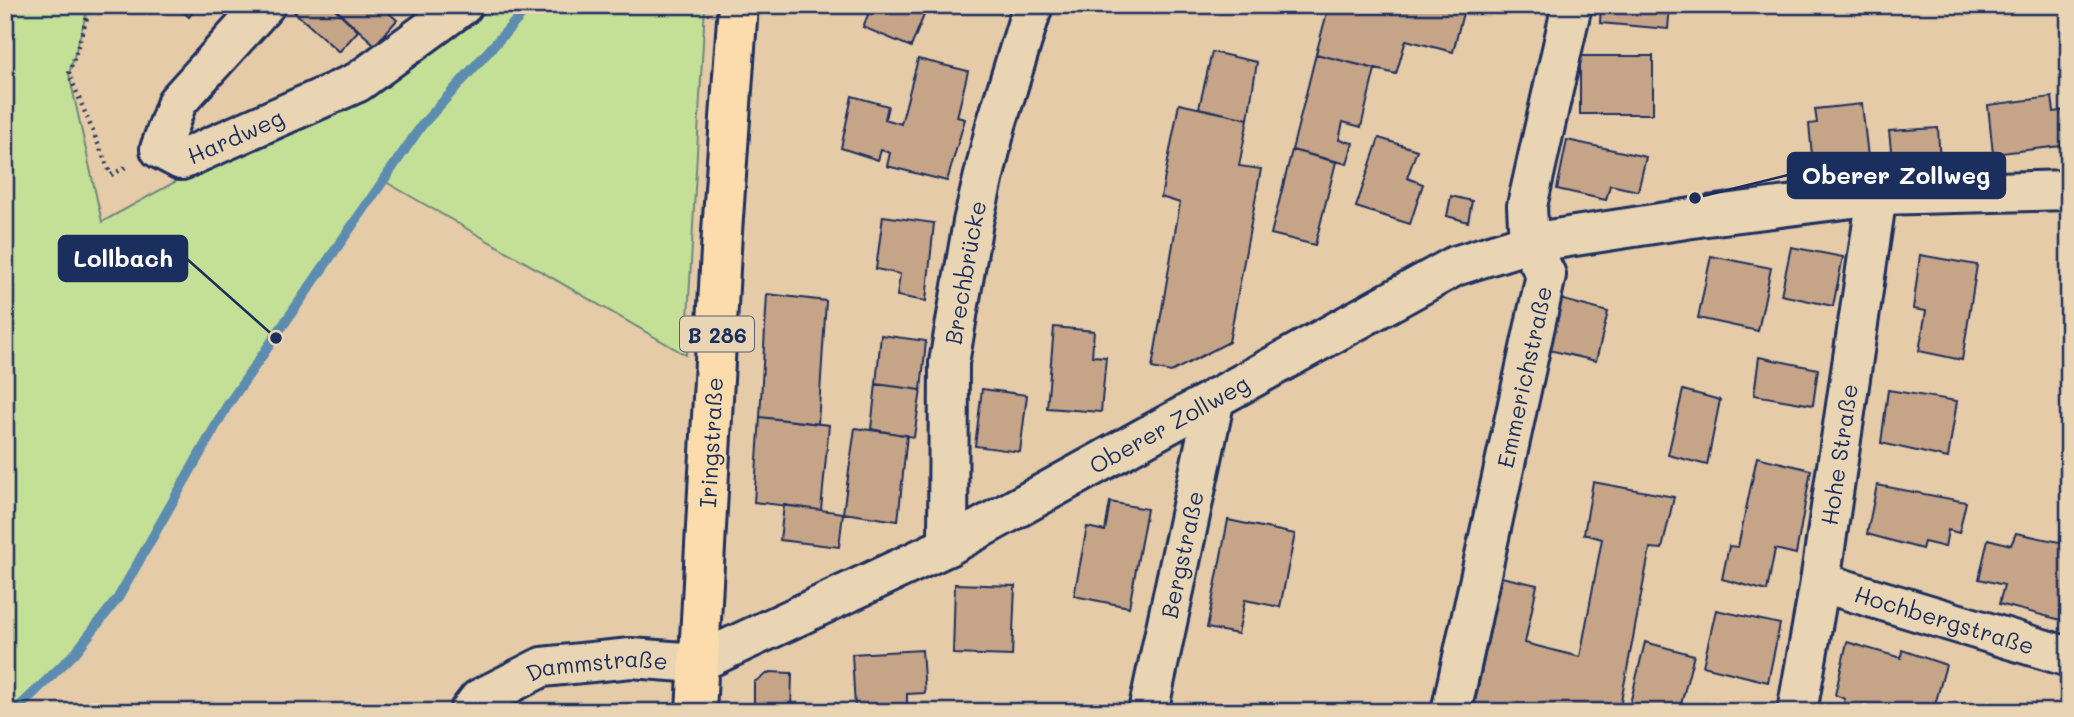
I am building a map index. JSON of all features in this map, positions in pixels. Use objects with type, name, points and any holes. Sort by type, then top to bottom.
[{"type":"main road","name":"Iringstraße","points":[[696,712],[738,5]]},
{"type":"street","name":"Hardweg","points":[[265,5],[177,102],[160,149],[181,160],[358,82],[463,5]]},
{"type":"street","name":"Brechbrücke","points":[[948,546],[949,363],[973,222],[996,125],[1033,5]]},
{"type":"street","name":"Emmerichstraße","points":[[1451,712],[1546,275],[1529,243],[1527,206],[1572,5]]},
{"type":"street","name":"Oberer Zollweg","points":[[697,663],[948,546],[1455,266],[1529,243],[1877,195],[2069,190]]},
{"type":"street","name":"Hohe Straße","points":[[1797,712],[1820,582],[1877,195]]},
{"type":"street","name":"Bergstraße","points":[[1148,712],[1215,398]]},
{"type":"street","name":"Hochbergstraße","points":[[1820,582],[2069,657]]},
{"type":"street","name":"Dammstraße","points":[[469,712],[479,699],[542,667],[631,658],[697,663]]},
{"type":"path","points":[[91,5],[69,74],[111,175],[160,149]]},
{"type":"green space","points":[[5,5],[89,5],[69,74],[102,222],[463,24],[485,5],[530,5],[422,125],[227,406],[118,598],[75,653],[14,712],[5,712]]},
{"type":"green space","points":[[536,5],[705,5],[686,355],[386,182],[425,127]]},
{"type":"building","points":[[175,5],[198,5],[189,17]]},
{"type":"building","points":[[294,5],[331,5],[358,31],[339,52],[291,9]]},
{"type":"building","points":[[331,5],[380,5],[397,20],[375,45]]},
{"type":"building","points":[[872,5],[899,5],[924,15],[911,47],[863,27]]},
{"type":"building","points":[[1329,5],[1465,5],[1453,52],[1406,40],[1396,74],[1316,54]]},
{"type":"building","points":[[1601,5],[1670,5],[1668,29],[1600,23]]},
{"type":"building","points":[[1212,52],[1257,62],[1248,119],[1199,108]]},
{"type":"building","points":[[1316,54],[1375,69],[1361,127],[1343,122],[1339,140],[1353,143],[1347,164],[1292,150]]},
{"type":"building","points":[[1580,56],[1653,56],[1653,114],[1580,114]]},
{"type":"building","points":[[918,59],[968,71],[957,117],[965,119],[947,181],[887,166],[890,153],[881,150],[878,160],[841,148],[852,96],[888,106],[885,119],[901,124]]},
{"type":"building","points":[[2052,97],[2054,112],[2069,110],[2069,145],[1993,154],[1988,105]]},
{"type":"building","points":[[1179,104],[1248,119],[1239,166],[1261,169],[1229,342],[1171,372],[1152,368],[1180,203],[1161,197]]},
{"type":"building","points":[[1862,104],[1868,157],[1822,162],[1821,154],[1812,155],[1809,124],[1817,123],[1815,109]]},
{"type":"building","points":[[1938,128],[1940,165],[1893,169],[1889,131]]},
{"type":"building","points":[[1379,138],[1417,150],[1407,178],[1423,184],[1410,224],[1356,207]]},
{"type":"building","points":[[1567,140],[1646,157],[1638,191],[1610,185],[1606,200],[1557,189]]},
{"type":"building","points":[[1292,150],[1336,162],[1315,245],[1271,234]]},
{"type":"building","points":[[1451,196],[1472,201],[1468,222],[1447,216]]},
{"type":"building","points":[[883,216],[934,223],[926,301],[897,296],[900,274],[876,269]]},
{"type":"building","points":[[1791,247],[1843,257],[1833,306],[1781,295]]},
{"type":"building","points":[[1920,255],[1977,265],[1962,360],[1919,351],[1926,311],[1913,309]]},
{"type":"building","points":[[1711,256],[1771,268],[1758,331],[1698,318]]},
{"type":"building","points":[[767,294],[826,301],[818,424],[760,417]]},
{"type":"building","points":[[1560,299],[1608,312],[1596,361],[1549,350]]},
{"type":"building","points":[[1054,327],[1094,331],[1092,356],[1106,357],[1101,412],[1047,408]]},
{"type":"building","points":[[881,335],[926,341],[921,390],[876,384]]},
{"type":"building","points":[[1759,357],[1818,369],[1813,405],[1754,395]]},
{"type":"building","points":[[876,384],[921,390],[914,437],[871,429]]},
{"type":"building","points":[[982,389],[1027,395],[1020,452],[975,446]]},
{"type":"building","points":[[1683,390],[1720,400],[1707,465],[1668,455]]},
{"type":"building","points":[[1888,390],[1957,401],[1948,458],[1881,443]]},
{"type":"building","points":[[760,417],[829,425],[821,510],[754,502]]},
{"type":"building","points":[[855,428],[907,435],[898,521],[843,513]]},
{"type":"building","points":[[1757,457],[1811,470],[1796,554],[1775,549],[1767,591],[1722,579],[1729,546],[1738,547]]},
{"type":"building","points":[[1593,482],[1674,497],[1662,549],[1650,548],[1619,712],[1473,712],[1501,577],[1537,585],[1525,643],[1580,657],[1602,539],[1584,534]]},
{"type":"building","points":[[1877,485],[1966,502],[1959,533],[1948,530],[1945,547],[1924,542],[1922,549],[1867,534]]},
{"type":"building","points":[[1110,502],[1147,509],[1129,607],[1074,596],[1087,527],[1105,531]]},
{"type":"building","points":[[784,505],[843,513],[839,547],[780,540]]},
{"type":"building","points":[[1228,520],[1295,534],[1280,607],[1245,600],[1238,634],[1207,628]]},
{"type":"building","points":[[2016,533],[2069,544],[2069,622],[1999,604],[2004,585],[1979,579],[1988,539],[2011,545]]},
{"type":"building","points":[[955,584],[1015,586],[1012,656],[953,654]]},
{"type":"building","points":[[1716,610],[1780,624],[1768,682],[1703,666]]},
{"type":"building","points":[[1645,642],[1694,655],[1679,712],[1628,712]]},
{"type":"building","points":[[1847,642],[1901,658],[1902,650],[1946,665],[1933,712],[1900,712],[1879,706],[1878,712],[1842,709],[1845,699],[1835,695]]},
{"type":"building","points":[[922,650],[925,693],[907,694],[907,712],[865,712],[864,707],[855,708],[852,654]]},
{"type":"building","points":[[770,672],[792,673],[791,712],[754,712],[754,682]]},
{"type":"waterway","points":[[14,712],[75,653],[118,598],[227,406],[422,125],[530,5]]},
{"type":"place","name":"Oberer Zollweg","points":[[1695,198]]},
{"type":"place","name":"Lollbach","points":[[276,338]]}]
